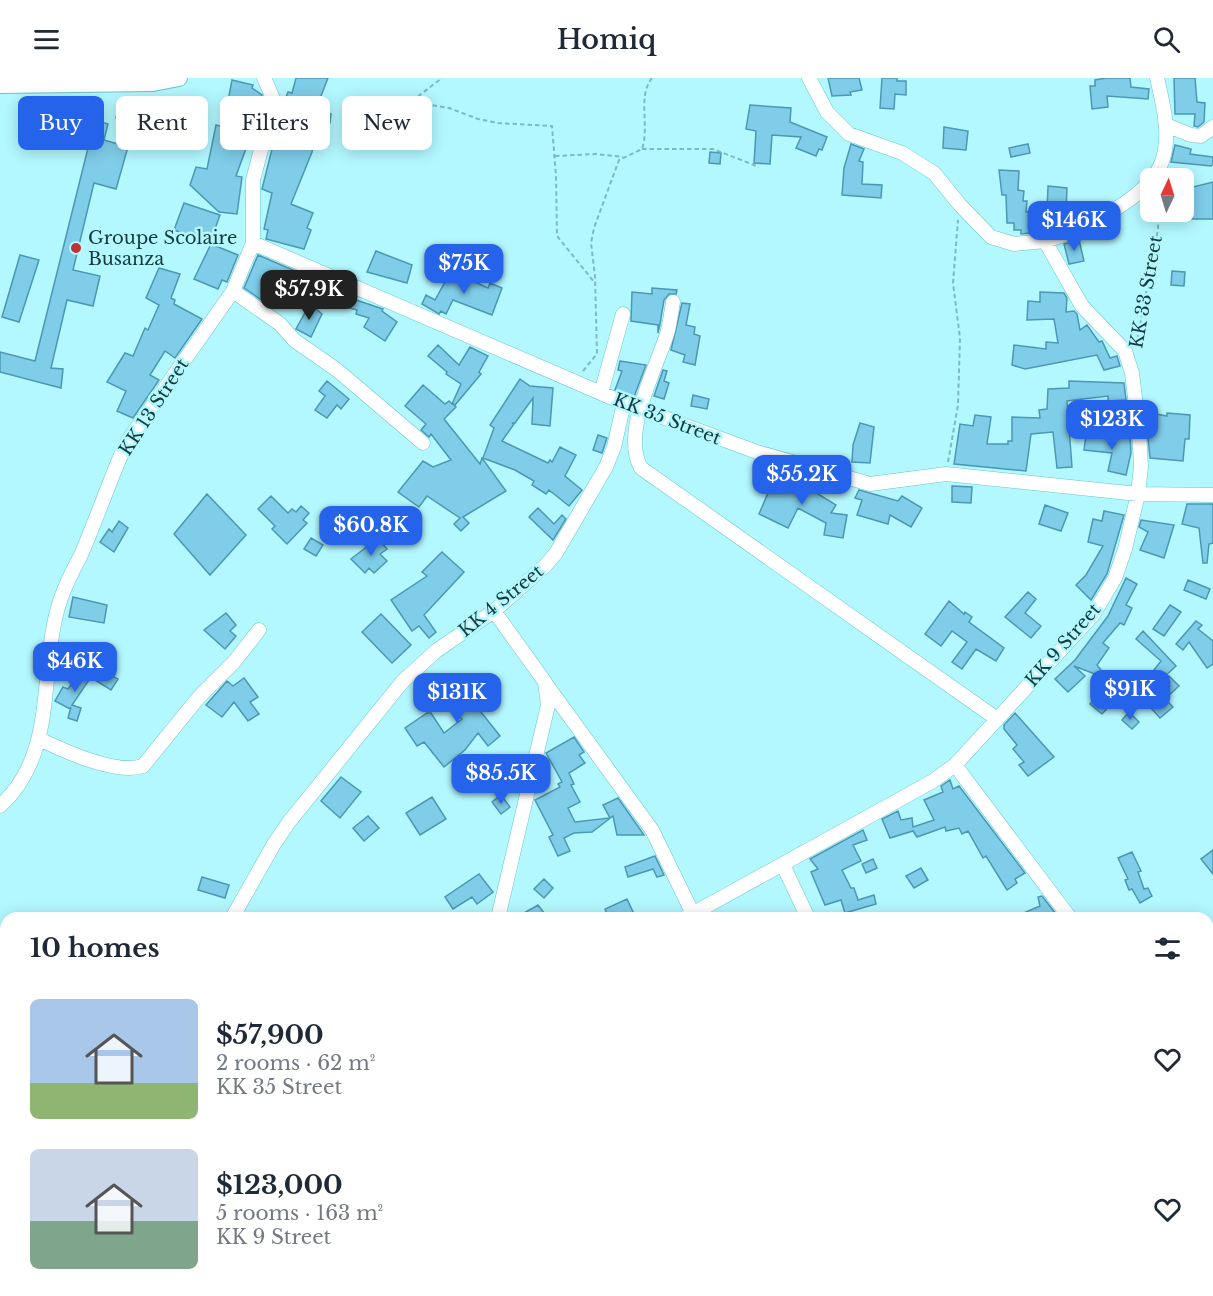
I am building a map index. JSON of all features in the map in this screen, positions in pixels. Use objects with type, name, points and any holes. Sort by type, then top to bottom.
[{"type":"main road","points":[[0,85],[153,83],[178,78]]},
{"type":"street","name":"KK 13 Street","points":[[0,806],[26,773],[39,739],[48,685],[52,637],[61,598],[121,454],[135,430],[232,291],[253,243],[253,180],[272,108],[272,96],[264,78]]},
{"type":"street","points":[[808,78],[828,112],[849,134],[902,153],[934,173],[960,205],[991,237],[1014,244],[1045,241],[1062,236],[1127,202],[1144,187],[1161,164],[1166,125],[1157,78]]},
{"type":"street","points":[[1166,125],[1191,135],[1201,136],[1213,126]]},
{"type":"street","name":"KK 9 Street","points":[[696,912],[933,781],[955,765],[1093,615],[1114,578],[1125,549],[1138,494],[1141,466],[1132,373],[1125,351],[1082,306],[1045,241]]},
{"type":"street","name":"KK 35 Street","points":[[253,243],[624,403],[756,452],[870,484],[946,474],[1138,494],[1213,495]]},
{"type":"street","points":[[232,291],[280,324],[294,340],[337,370],[423,443]]},
{"type":"street","points":[[673,302],[668,332],[639,408],[636,454],[641,468],[998,719]]},
{"type":"street","points":[[601,393],[623,314]]},
{"type":"street","name":"KK 4 Street","points":[[235,912],[289,822],[403,681],[436,651],[494,611],[545,566],[556,553],[606,467],[614,447],[624,403]]},
{"type":"street","points":[[494,611],[652,830],[687,912]]},
{"type":"street","points":[[39,739],[79,756],[132,768],[143,766],[199,697],[234,662],[259,630]]},
{"type":"street","points":[[499,912],[532,765],[547,714],[545,682]]},
{"type":"street","points":[[955,765],[1065,912]]},
{"type":"street","points":[[783,865],[805,912]]},
{"type":"path","points":[[419,96],[442,78]]},
{"type":"path","points":[[642,148],[645,123],[644,93],[652,78]]},
{"type":"path","points":[[432,105],[498,123],[550,125],[555,156],[557,236],[595,283]]},
{"type":"path","points":[[573,381],[597,354],[595,283],[591,243],[614,172],[623,157],[642,148],[713,149],[759,167]]},
{"type":"path","points":[[555,156],[596,153],[623,157]]},
{"type":"path","points":[[946,474],[958,405],[960,338],[953,284],[953,255],[960,205]]},
{"type":"path","name":"KK 33 Street","points":[[1136,351],[1158,222]]},
{"type":"building","points":[[296,78],[328,78],[321,96],[287,96],[288,92],[292,93]]},
{"type":"building","points":[[828,78],[859,78],[862,90],[850,92],[851,95],[832,96]]},
{"type":"building","points":[[882,78],[897,78],[897,81],[906,81],[906,95],[895,94],[894,109],[880,108]]},
{"type":"building","points":[[1130,78],[1131,87],[1149,89],[1148,99],[1107,96],[1108,107],[1092,109],[1090,86],[1095,86],[1095,80]]},
{"type":"building","points":[[1174,78],[1195,78],[1197,102],[1205,103],[1204,122],[1198,127],[1194,126],[1195,114],[1175,114]]},
{"type":"building","points":[[232,80],[253,85],[252,88],[262,95],[261,96],[229,96]]},
{"type":"building","points":[[750,105],[791,108],[790,122],[827,137],[822,150],[819,149],[816,156],[796,148],[801,137],[772,135],[770,164],[754,163],[756,131],[746,129]]},
{"type":"building","points":[[104,123],[108,124],[104,140]]},
{"type":"building","points":[[216,125],[220,126],[220,150],[245,150],[236,176],[242,177],[237,214],[219,212],[190,185],[196,167],[207,169]]},
{"type":"building","points":[[944,127],[968,131],[966,150],[943,148]]},
{"type":"building","points":[[104,140],[116,144],[116,150],[127,150],[116,189],[94,183],[73,270],[100,276],[93,306],[67,300],[51,368],[63,369],[61,388],[0,372],[0,352],[35,361],[88,150],[104,150]]},
{"type":"building","points":[[851,144],[864,149],[859,161],[863,162],[862,184],[882,185],[881,198],[842,195],[844,168]]},
{"type":"building","points":[[1028,144],[1030,153],[1011,157],[1009,148]]},
{"type":"building","points":[[1175,145],[1191,149],[1190,154],[1213,157],[1213,164],[1211,166],[1171,162]]},
{"type":"building","points":[[272,150],[312,150],[291,204],[313,213],[307,228],[311,230],[304,249],[266,239],[268,230],[264,229],[272,193],[262,189]]},
{"type":"building","points":[[710,152],[721,153],[720,164],[709,163]]},
{"type":"building","points":[[999,170],[1019,171],[1018,190],[1024,191],[1023,201],[1027,201],[1026,212],[1040,212],[1040,232],[1021,234],[1021,230],[1014,230],[1014,223],[1007,223],[1006,195],[1002,195]]},
{"type":"building","points":[[1213,182],[1213,219],[1194,219],[1194,187]]},
{"type":"building","points":[[1048,186],[1067,188],[1066,213],[1047,212]]},
{"type":"building","points":[[184,203],[220,215],[210,243],[174,230]]},
{"type":"building","points":[[1079,240],[1084,261],[1069,264],[1064,244]]},
{"type":"building","points":[[211,244],[238,255],[227,282],[222,280],[218,289],[194,279]]},
{"type":"building","points":[[376,251],[412,265],[407,283],[367,272]]},
{"type":"building","points":[[20,255],[39,260],[19,322],[2,317]]},
{"type":"building","points":[[258,255],[351,295],[350,298],[383,309],[382,311],[397,322],[385,341],[364,327],[369,318],[356,314],[357,310],[328,302],[326,306],[284,280],[269,305],[244,288]]},
{"type":"building","points":[[159,268],[180,274],[171,298],[175,300],[174,304],[202,319],[175,358],[165,351],[150,375],[159,380],[133,418],[117,411],[126,391],[107,382],[125,353],[133,356],[145,328],[148,330],[159,305],[146,298]]},
{"type":"building","points":[[451,271],[488,288],[490,283],[502,288],[492,315],[453,300],[446,314],[441,311],[439,314],[422,304],[426,295],[435,300]]},
{"type":"building","points":[[1172,271],[1185,272],[1184,286],[1171,285]]},
{"type":"building","points":[[652,288],[677,290],[676,294],[669,294],[664,300],[658,333],[658,325],[631,321],[632,292],[652,294]]},
{"type":"building","points":[[1040,292],[1064,293],[1067,298],[1066,312],[1074,311],[1077,314],[1080,330],[1087,325],[1099,342],[1102,341],[1110,358],[1117,356],[1120,366],[1104,370],[1097,355],[1025,369],[1012,365],[1014,345],[1046,349],[1046,342],[1058,343],[1054,319],[1027,320],[1028,301],[1040,302]]},
{"type":"building","points":[[682,303],[690,304],[686,325],[695,327],[694,334],[700,336],[695,365],[683,362],[685,355],[671,350]]},
{"type":"building","points":[[310,304],[322,314],[311,337],[296,329]]},
{"type":"building","points":[[438,345],[459,365],[470,347],[488,356],[479,372],[481,374],[455,405],[453,404],[456,407],[444,419],[480,464],[482,458],[506,491],[463,517],[469,523],[461,531],[454,524],[460,518],[427,496],[419,507],[398,492],[423,461],[433,467],[451,460],[431,434],[429,437],[421,430],[426,424],[405,406],[423,385],[445,404],[449,401],[452,404],[461,384],[446,374],[447,372],[428,356]]},
{"type":"building","points":[[620,361],[646,365],[634,397],[615,390],[622,371],[618,370]]},
{"type":"building","points":[[663,370],[667,371],[664,381],[669,383],[664,399],[654,396]]},
{"type":"building","points":[[520,379],[530,386],[553,388],[550,426],[532,424],[533,398],[515,423],[512,423],[514,424],[502,441],[548,463],[550,460],[552,462],[560,447],[576,455],[565,476],[582,490],[569,506],[549,490],[546,494],[532,485],[534,481],[515,470],[483,458],[494,428],[490,425]]},
{"type":"building","points":[[327,381],[349,399],[341,409],[337,405],[327,418],[315,410],[325,396],[319,391]]},
{"type":"building","points":[[1069,381],[1124,383],[1126,400],[1108,401],[1108,396],[1067,401],[1072,467],[1057,468],[1053,432],[1031,434],[1026,471],[954,464],[960,424],[973,426],[975,415],[991,417],[987,444],[1008,444],[1008,441],[1012,441],[1012,417],[1040,418],[1039,410],[1047,409],[1048,389],[1069,388]]},
{"type":"building","points":[[693,395],[709,399],[707,409],[691,406]]},
{"type":"building","points":[[1167,413],[1190,415],[1189,439],[1185,439],[1183,461],[1150,458],[1146,417],[1156,417],[1156,414],[1167,416]]},
{"type":"building","points":[[860,423],[874,427],[870,463],[852,462],[853,445]]},
{"type":"building","points":[[1120,434],[1130,436],[1131,453],[1126,475],[1108,471],[1112,453],[1084,450],[1086,435],[1119,439]]},
{"type":"building","points":[[598,435],[607,438],[602,453],[593,450]]},
{"type":"building","points":[[812,477],[824,480],[818,494],[836,505],[831,513],[847,515],[843,538],[824,535],[826,523],[798,508],[788,528],[759,514],[774,479],[807,489]]},
{"type":"building","points":[[952,486],[972,487],[971,503],[952,502]]},
{"type":"building","points":[[859,490],[898,501],[902,496],[922,508],[911,527],[890,515],[888,524],[857,515],[862,500],[855,498]]},
{"type":"building","points":[[207,494],[246,535],[210,575],[174,534]]},
{"type":"building","points":[[271,496],[288,513],[292,509],[296,512],[301,506],[309,513],[303,520],[307,523],[287,544],[272,529],[275,526],[258,509]]},
{"type":"building","points":[[1187,504],[1213,504],[1213,543],[1209,544],[1207,563],[1203,563],[1199,528],[1182,524]]},
{"type":"building","points":[[1045,505],[1068,513],[1061,531],[1039,524]]},
{"type":"building","points":[[538,508],[554,524],[562,515],[566,519],[553,540],[529,517]]},
{"type":"building","points":[[1104,511],[1124,515],[1107,574],[1091,600],[1076,585],[1086,575],[1103,546],[1088,542],[1093,519],[1102,521]]},
{"type":"building","points":[[1141,520],[1174,525],[1164,558],[1140,550],[1148,532],[1139,527]]},
{"type":"building","points":[[119,521],[128,528],[114,552],[100,542],[109,529],[112,532]]},
{"type":"building","points":[[311,538],[323,545],[316,556],[304,549]]},
{"type":"building","points":[[378,538],[387,549],[380,554],[387,561],[374,573],[369,568],[365,573],[351,559]]},
{"type":"building","points":[[442,552],[464,572],[424,615],[436,632],[429,638],[419,626],[412,631],[391,600],[427,576],[422,572]]},
{"type":"building","points":[[1126,578],[1137,584],[1126,605],[1132,608],[1124,625],[1120,623],[1103,643],[1109,648],[1097,665],[1108,679],[1074,666],[1085,676],[1068,692],[1055,679],[1075,660],[1108,616]]},
{"type":"building","points":[[1188,580],[1210,589],[1206,599],[1184,590]]},
{"type":"building","points":[[1028,592],[1036,599],[1025,613],[1041,626],[1031,638],[1005,617]]},
{"type":"building","points":[[73,597],[107,605],[104,623],[69,617]]},
{"type":"building","points":[[949,601],[964,614],[965,612],[972,617],[969,622],[1004,648],[996,661],[976,649],[962,669],[952,662],[967,642],[952,631],[941,646],[925,634]]},
{"type":"building","points":[[1170,605],[1181,612],[1164,636],[1153,629]]},
{"type":"building","points":[[226,613],[236,625],[230,631],[236,636],[225,649],[204,630]]},
{"type":"building","points":[[381,614],[411,645],[392,663],[362,632]]},
{"type":"building","points":[[1196,621],[1202,625],[1198,629],[1213,641],[1213,664],[1207,668],[1189,642],[1183,650],[1176,644]]},
{"type":"building","points":[[1143,631],[1176,666],[1162,679],[1154,670],[1161,661],[1136,639]]},
{"type":"building","points":[[86,665],[95,671],[72,705],[81,708],[77,721],[68,718],[71,707],[70,709],[55,701],[63,687],[68,689]]},
{"type":"building","points":[[98,669],[118,679],[111,690],[92,678]]},
{"type":"building","points":[[1169,676],[1179,686],[1165,699],[1173,707],[1160,718],[1150,707],[1153,705],[1145,691]]},
{"type":"building","points":[[244,678],[258,697],[250,702],[259,714],[248,721],[234,702],[222,717],[206,705],[227,681],[233,686]]},
{"type":"building","points":[[465,680],[476,688],[488,680],[497,693],[477,707],[500,736],[488,746],[478,733],[465,750],[444,767],[424,742],[417,746],[405,728],[427,713],[431,713],[444,733],[462,719],[445,704]]},
{"type":"building","points":[[1102,690],[1114,701],[1102,714],[1090,704]]},
{"type":"building","points":[[1129,712],[1139,722],[1132,729],[1122,720]]},
{"type":"building","points":[[1015,713],[1054,757],[1028,776],[1019,765],[1024,762],[1013,749],[1017,745],[1004,729],[1004,725]]},
{"type":"building","points":[[574,737],[584,752],[579,755],[585,763],[569,773],[574,784],[571,785],[580,802],[568,808],[575,822],[610,818],[603,805],[618,798],[644,835],[617,835],[613,816],[592,832],[574,833],[564,838],[570,851],[558,856],[549,837],[553,835],[535,800],[560,787],[558,784],[562,782],[546,753]]},
{"type":"building","points":[[341,777],[361,792],[340,818],[321,801]]},
{"type":"building","points":[[950,780],[953,789],[959,786],[1025,873],[1015,879],[1017,883],[1007,890],[986,856],[983,858],[968,831],[962,834],[959,828],[946,831],[945,827],[917,837],[913,831],[890,838],[882,819],[898,811],[901,820],[912,818],[913,827],[934,820],[924,800],[943,792],[941,786]]},
{"type":"building","points":[[501,795],[510,807],[501,814],[492,802]]},
{"type":"building","points":[[432,797],[446,819],[420,835],[406,813]]},
{"type":"building","points":[[368,816],[379,828],[364,841],[353,828]]},
{"type":"building","points":[[863,830],[867,840],[853,845],[861,861],[842,870],[851,888],[854,888],[858,900],[874,895],[876,904],[848,912],[845,912],[841,900],[825,905],[811,872],[818,869],[810,859]]},
{"type":"building","points":[[1213,850],[1213,874],[1201,859]]},
{"type":"building","points":[[1132,852],[1141,871],[1138,872],[1144,889],[1148,888],[1152,896],[1140,903],[1132,889],[1129,890],[1125,880],[1128,879],[1118,858]]},
{"type":"building","points":[[655,856],[664,875],[657,877],[653,869],[628,877],[625,867]]},
{"type":"building","points":[[873,859],[877,868],[866,873],[862,864]]},
{"type":"building","points":[[921,868],[928,880],[914,888],[906,876]]},
{"type":"building","points":[[479,874],[493,892],[477,904],[472,897],[453,909],[445,897]]},
{"type":"building","points":[[202,877],[229,885],[225,898],[198,890]]},
{"type":"building","points":[[544,879],[553,888],[544,898],[534,889]]},
{"type":"building","points":[[1042,896],[1054,912],[1026,912],[1040,906],[1038,897]]},
{"type":"building","points":[[627,899],[633,912],[606,912],[605,909]]},
{"type":"building","points":[[538,905],[543,912],[526,912]]},
{"type":"place","name":"Groupe Scolaire Busanza","points":[[76,248]]}]
